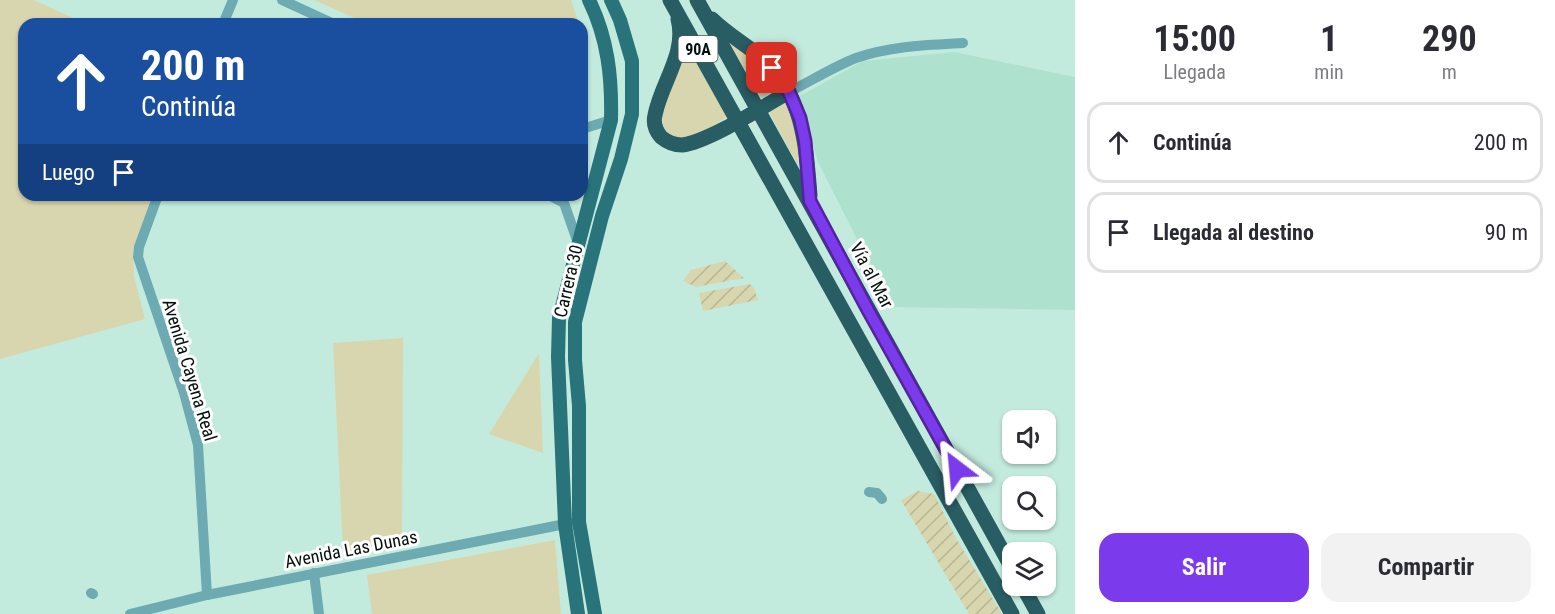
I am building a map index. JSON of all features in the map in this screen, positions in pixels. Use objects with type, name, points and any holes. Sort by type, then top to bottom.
[{"type":"highway","points":[[670,0],[679,20],[680,40],[678,52],[655,115],[656,128],[663,138],[679,145],[694,142],[789,92]]},
{"type":"highway","name":"90A","points":[[670,0],[1012,614]]},
{"type":"highway","points":[[697,0],[718,25],[766,61],[789,92],[803,130],[810,201]]},
{"type":"highway","name":"Vía al Mar","points":[[697,0],[1002,550]]},
{"type":"highway","points":[[1028,596],[1038,614]]},
{"type":"main road","name":"Carrera 30","points":[[578,614],[558,357],[559,318],[611,120],[610,69],[607,48],[602,29],[589,0]]},
{"type":"main road","name":"Carrera 30","points":[[595,614],[572,523],[579,406],[575,360],[575,322],[602,216],[621,159],[632,114],[632,61],[620,20],[611,0]]},
{"type":"street","points":[[225,18],[232,0]]},
{"type":"street","points":[[282,0],[321,18]]},
{"type":"street","points":[[789,92],[855,59],[877,52],[908,46],[963,43]]},
{"type":"street","points":[[588,127],[611,120]]},
{"type":"street","name":"Avenida Cayena Real","points":[[156,201],[139,247],[138,257],[170,350],[198,446],[207,595]]},
{"type":"street","points":[[560,201],[564,203],[578,243]]},
{"type":"street","points":[[868,492],[877,493],[882,499]]},
{"type":"street","name":"Avenida Las Dunas","points":[[130,614],[207,595],[572,523]]},
{"type":"street","points":[[314,573],[319,614]]},
{"type":"shaded area","points":[[0,0],[34,0],[73,18],[18,18],[18,201],[150,201],[133,251],[134,276],[145,319],[0,359]]},
{"type":"shaded area","points":[[314,0],[571,0],[577,18],[354,18]]},
{"type":"shaded area","points":[[726,38],[772,76],[773,90],[762,98]]},
{"type":"shaded area","points":[[686,43],[727,117],[700,134],[677,138],[666,130],[662,112]]},
{"type":"shaded area","points":[[954,52],[1075,77],[1075,310],[887,307],[872,269],[818,162],[798,97],[863,61]]},
{"type":"shaded area","points":[[790,101],[801,143],[798,165],[769,112]]},
{"type":"shaded area","points":[[725,261],[744,278],[696,287],[683,281],[691,270]]},
{"type":"shaded area","points":[[750,284],[758,300],[703,311],[699,293]]},
{"type":"shaded area","points":[[403,338],[402,542],[343,553],[333,343]]},
{"type":"shaded area","points":[[539,353],[543,453],[489,434]]},
{"type":"shaded area","points":[[918,491],[934,494],[956,538],[1002,614],[969,614],[901,500]]},
{"type":"shaded area","points":[[555,540],[561,614],[372,614],[367,575]]},
{"type":"route","points":[[772,68],[789,92],[800,118],[805,141],[810,201],[957,469]]}]
